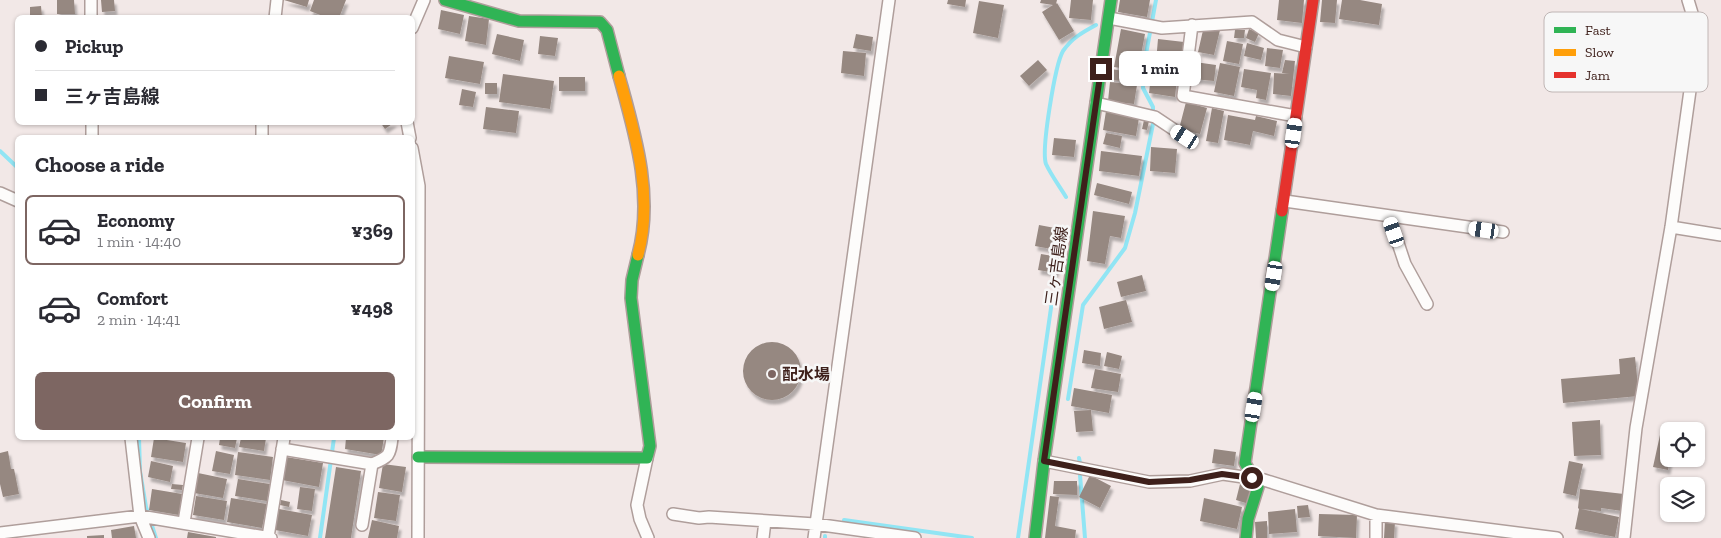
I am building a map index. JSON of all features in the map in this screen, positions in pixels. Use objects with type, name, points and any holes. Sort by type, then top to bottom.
[{"type":"street","points":[[91,0],[91,15]]},
{"type":"street","points":[[275,15],[277,0]]},
{"type":"street","points":[[415,21],[424,0]]},
{"type":"street","points":[[445,0],[519,21],[600,22],[607,30],[638,146],[645,210],[642,241],[632,280],[631,298],[650,446],[637,505],[640,519],[648,538]]},
{"type":"street","points":[[814,538],[889,0]]},
{"type":"street","name":"三ヶ吉島線","points":[[1035,538],[1044,461],[1111,0]]},
{"type":"street","points":[[1246,538],[1248,519],[1258,487],[1246,463],[1314,0]]},
{"type":"street","points":[[1688,0],[1692,12]]},
{"type":"street","points":[[1109,18],[1162,28],[1252,22],[1278,40],[1306,47]]},
{"type":"street","points":[[1192,25],[1183,96],[1296,116]]},
{"type":"street","points":[[1624,538],[1636,428],[1671,228],[1690,92]]},
{"type":"street","points":[[1096,103],[1155,117],[1185,137]]},
{"type":"street","points":[[415,164],[419,186],[415,347],[418,538]]},
{"type":"street","points":[[0,193],[15,199]]},
{"type":"street","points":[[1285,201],[1503,232]]},
{"type":"street","points":[[1389,216],[1405,264],[1427,304]]},
{"type":"street","points":[[1671,228],[1721,235]]},
{"type":"street","points":[[130,440],[140,516],[148,538]]},
{"type":"street","points":[[184,522],[198,440]]},
{"type":"street","points":[[0,533],[140,516],[270,538],[283,443],[331,457],[372,464],[383,459],[391,452],[392,440]]},
{"type":"street","points":[[418,457],[647,458]]},
{"type":"street","points":[[1044,461],[1149,482],[1190,480],[1222,474],[1252,478],[1264,480],[1376,515],[1557,538]]},
{"type":"street","points":[[362,525],[372,464]]},
{"type":"street","points":[[673,514],[699,518],[709,517],[815,524],[831,532],[915,538]]},
{"type":"street","points":[[1376,515],[1376,538]]},
{"type":"street","points":[[763,538],[765,521]]},
{"type":"building","points":[[57,0],[74,0],[75,14],[57,14]]},
{"type":"building","points":[[101,0],[114,0],[115,11],[102,12]]},
{"type":"building","points":[[284,0],[309,0],[307,7]]},
{"type":"building","points":[[314,0],[346,0],[340,15],[320,15],[310,11]]},
{"type":"building","points":[[948,0],[966,0],[965,7],[947,4]]},
{"type":"building","points":[[1041,0],[1057,0],[1056,4],[1074,31],[1059,40],[1042,12],[1053,5],[1040,3]]},
{"type":"building","points":[[1071,0],[1093,0],[1091,20],[1069,18]]},
{"type":"building","points":[[1120,0],[1150,0],[1147,17],[1118,12]]},
{"type":"building","points":[[1279,0],[1304,0],[1302,23],[1277,20]]},
{"type":"building","points":[[1322,0],[1337,0],[1335,23],[1320,22]]},
{"type":"building","points":[[1342,0],[1360,0],[1382,4],[1379,25],[1339,19]]},
{"type":"building","points":[[979,1],[1004,5],[998,38],[973,33]]},
{"type":"building","points":[[41,6],[42,15],[30,15],[30,7]]},
{"type":"building","points":[[441,10],[464,15],[460,34],[438,29]]},
{"type":"building","points":[[469,16],[489,19],[486,45],[465,41]]},
{"type":"building","points":[[1204,26],[1220,30],[1214,55],[1198,52]]},
{"type":"building","points":[[1121,29],[1145,34],[1138,71],[1114,67]]},
{"type":"building","points":[[1249,29],[1259,33],[1255,42],[1246,38]]},
{"type":"building","points":[[1235,30],[1245,30],[1244,38],[1234,38]]},
{"type":"building","points":[[497,34],[524,40],[520,61],[492,54]]},
{"type":"building","points":[[856,34],[873,37],[871,51],[853,48]]},
{"type":"building","points":[[540,36],[558,38],[555,56],[538,54]]},
{"type":"building","points":[[1158,39],[1184,42],[1181,65],[1156,62]]},
{"type":"building","points":[[1227,41],[1243,44],[1239,64],[1223,61]]},
{"type":"building","points":[[1247,43],[1264,48],[1261,60],[1244,56]]},
{"type":"building","points":[[1267,48],[1283,50],[1280,68],[1265,66]]},
{"type":"building","points":[[843,51],[866,53],[864,76],[841,73]]},
{"type":"building","points":[[449,56],[484,62],[480,84],[445,78]]},
{"type":"building","points":[[1038,60],[1047,70],[1029,86],[1020,76]]},
{"type":"building","points":[[1285,60],[1295,61],[1291,96],[1273,94],[1274,73],[1290,74],[1282,73]]},
{"type":"building","points":[[1195,62],[1216,65],[1214,81],[1193,79]]},
{"type":"building","points":[[1220,63],[1240,67],[1234,96],[1214,92]]},
{"type":"building","points":[[1152,67],[1178,70],[1175,97],[1149,93]]},
{"type":"building","points":[[1111,69],[1124,71],[1122,81],[1110,80]]},
{"type":"building","points":[[1244,69],[1271,73],[1266,100],[1256,98],[1257,90],[1241,87]]},
{"type":"building","points":[[503,74],[554,81],[550,109],[499,102]]},
{"type":"building","points":[[559,77],[585,77],[585,91],[559,91]]},
{"type":"building","points":[[1110,82],[1137,85],[1134,104],[1108,101]]},
{"type":"building","points":[[485,83],[497,83],[497,94],[485,94]]},
{"type":"building","points":[[462,89],[476,92],[473,107],[459,105]]},
{"type":"building","points":[[1186,102],[1207,108],[1200,134],[1179,129]]},
{"type":"building","points":[[486,107],[519,111],[516,133],[483,129]]},
{"type":"building","points":[[1212,108],[1224,111],[1218,143],[1206,141]]},
{"type":"building","points":[[1106,111],[1139,118],[1136,136],[1103,130]]},
{"type":"building","points":[[1228,115],[1255,120],[1256,116],[1277,121],[1274,136],[1253,131],[1250,145],[1224,140]]},
{"type":"building","points":[[1144,120],[1149,121],[1147,130],[1142,129]]},
{"type":"building","points":[[382,125],[391,125],[385,129]]},
{"type":"building","points":[[1106,133],[1122,136],[1120,148],[1103,144]]},
{"type":"building","points":[[1054,138],[1076,140],[1074,157],[1052,155]]},
{"type":"building","points":[[1151,147],[1177,149],[1175,173],[1150,171]]},
{"type":"building","points":[[1101,151],[1142,156],[1139,176],[1099,171]]},
{"type":"building","points":[[1097,183],[1132,192],[1129,204],[1094,195]]},
{"type":"building","points":[[1093,211],[1125,216],[1121,238],[1110,236],[1105,264],[1087,261]]},
{"type":"building","points":[[1039,225],[1055,228],[1051,249],[1035,246]]},
{"type":"building","points":[[1041,254],[1059,257],[1056,273],[1038,270]]},
{"type":"building","points":[[1142,275],[1146,291],[1121,297],[1117,282]]},
{"type":"building","points":[[1126,300],[1132,322],[1104,329],[1099,307]]},
{"type":"building","name":"配水場","points":[[772,342],[788,347],[796,355],[801,371],[796,387],[788,395],[772,400],[756,395],[748,387],[743,371],[748,355],[756,347]]},
{"type":"building","points":[[1084,350],[1101,353],[1100,366],[1082,363]]},
{"type":"building","points":[[1107,352],[1122,356],[1119,369],[1104,366]]},
{"type":"building","points":[[1635,357],[1639,396],[1563,403],[1561,379],[1620,374],[1619,359]]},
{"type":"building","points":[[1095,369],[1121,374],[1118,392],[1091,388]]},
{"type":"building","points":[[1074,388],[1112,395],[1109,413],[1071,406]]},
{"type":"building","points":[[1091,410],[1093,431],[1076,432],[1074,411]]},
{"type":"building","points":[[1600,420],[1601,455],[1574,456],[1572,422]]},
{"type":"building","points":[[1660,435],[1660,467],[1669,467],[1668,470],[1653,467]]},
{"type":"building","points":[[154,440],[186,443],[183,462],[151,457]]},
{"type":"building","points":[[220,440],[237,440],[235,448],[219,445]]},
{"type":"building","points":[[241,440],[266,440],[264,451],[239,447]]},
{"type":"building","points":[[346,440],[384,440],[381,455],[345,449]]},
{"type":"building","points":[[1214,449],[1236,452],[1234,466],[1212,463]]},
{"type":"building","points":[[8,451],[11,469],[14,469],[19,494],[3,497],[0,484],[0,453]]},
{"type":"building","points":[[216,451],[234,455],[230,474],[212,471]]},
{"type":"building","points":[[238,452],[273,457],[270,480],[235,475]]},
{"type":"building","points":[[286,457],[323,463],[319,487],[282,480]]},
{"type":"building","points":[[151,461],[173,466],[170,482],[148,477]]},
{"type":"building","points":[[1569,461],[1583,464],[1576,496],[1563,493]]},
{"type":"building","points":[[383,464],[406,467],[402,492],[379,488]]},
{"type":"building","points":[[336,467],[361,471],[351,538],[325,538]]},
{"type":"building","points":[[198,473],[227,479],[223,498],[194,493]]},
{"type":"building","points":[[1090,475],[1111,486],[1100,508],[1079,497]]},
{"type":"building","points":[[238,479],[270,484],[267,501],[235,496]]},
{"type":"building","points":[[1054,481],[1077,481],[1077,495],[1053,494]]},
{"type":"building","points":[[172,484],[183,485],[182,490],[171,489]]},
{"type":"building","points":[[1240,484],[1253,488],[1249,504],[1236,500]]},
{"type":"building","points":[[300,487],[315,489],[312,511],[297,509]]},
{"type":"building","points":[[152,489],[182,494],[179,515],[149,510]]},
{"type":"building","points":[[1580,489],[1624,494],[1622,511],[1601,508],[1601,511],[1581,509],[1619,517],[1615,537],[1575,529]]},
{"type":"building","points":[[378,492],[400,495],[396,521],[374,518]]},
{"type":"building","points":[[196,496],[227,501],[224,520],[193,515]]},
{"type":"building","points":[[1050,496],[1059,497],[1055,526],[1076,530],[1075,538],[1045,538]]},
{"type":"building","points":[[231,498],[267,504],[262,528],[227,522]]},
{"type":"building","points":[[1204,498],[1242,507],[1237,529],[1200,521]]},
{"type":"building","points":[[281,500],[290,502],[289,507],[280,505]]},
{"type":"building","points":[[1308,505],[1310,517],[1298,518],[1297,506]]},
{"type":"building","points":[[279,509],[312,515],[308,536],[275,530]]},
{"type":"building","points":[[1295,509],[1297,532],[1269,534],[1268,512]]},
{"type":"building","points":[[1319,514],[1357,515],[1356,538],[1318,536]]},
{"type":"building","points":[[372,520],[399,526],[397,538],[368,538]]},
{"type":"building","points":[[1267,521],[1267,538],[1256,538],[1255,522]]},
{"type":"building","points":[[1385,521],[1395,522],[1394,538],[1384,538]]},
{"type":"building","points":[[134,526],[136,538],[112,538],[111,530]]},
{"type":"building","points":[[188,532],[216,537],[216,538],[187,538]]},
{"type":"building","points":[[104,535],[104,538],[87,538],[87,536]]},
{"type":"waterway","points":[[1068,399],[1083,305],[1125,248],[1135,213],[1153,124],[1153,107],[1143,88],[1144,65],[1156,0]]},
{"type":"waterway","points":[[1066,197],[1048,168],[1045,156],[1045,142],[1053,89],[1060,59],[1066,46],[1096,25]]},
{"type":"waterway","points":[[0,151],[15,165]]},
{"type":"waterway","points":[[1018,538],[1052,301]]},
{"type":"waterway","points":[[139,440],[140,471],[146,507],[156,538]]},
{"type":"waterway","points":[[320,538],[334,440]]},
{"type":"waterway","points":[[1079,458],[1080,463]]},
{"type":"waterway","points":[[1080,475],[1085,538]]},
{"type":"waterway","points":[[844,520],[972,538]]},
{"type":"traffic: fast","points":[[445,0],[519,21],[600,22],[607,30],[619,76]]},
{"type":"traffic: fast","points":[[1035,538],[1044,461],[1111,0]]},
{"type":"traffic: fast","points":[[1246,538],[1248,519],[1258,487],[1245,463],[1282,211]]},
{"type":"traffic: fast","points":[[418,457],[647,458],[650,446],[631,298],[632,280],[638,255]]},
{"type":"traffic: slow","points":[[619,76],[636,142],[643,187],[644,210],[638,255]]},
{"type":"traffic: jam","points":[[1282,211],[1313,0]]},
{"type":"place","name":"配水場","points":[[772,374]]},
{"type":"route","points":[[1101,69],[1044,461],[1149,482],[1190,480],[1222,474],[1252,478]]}]
